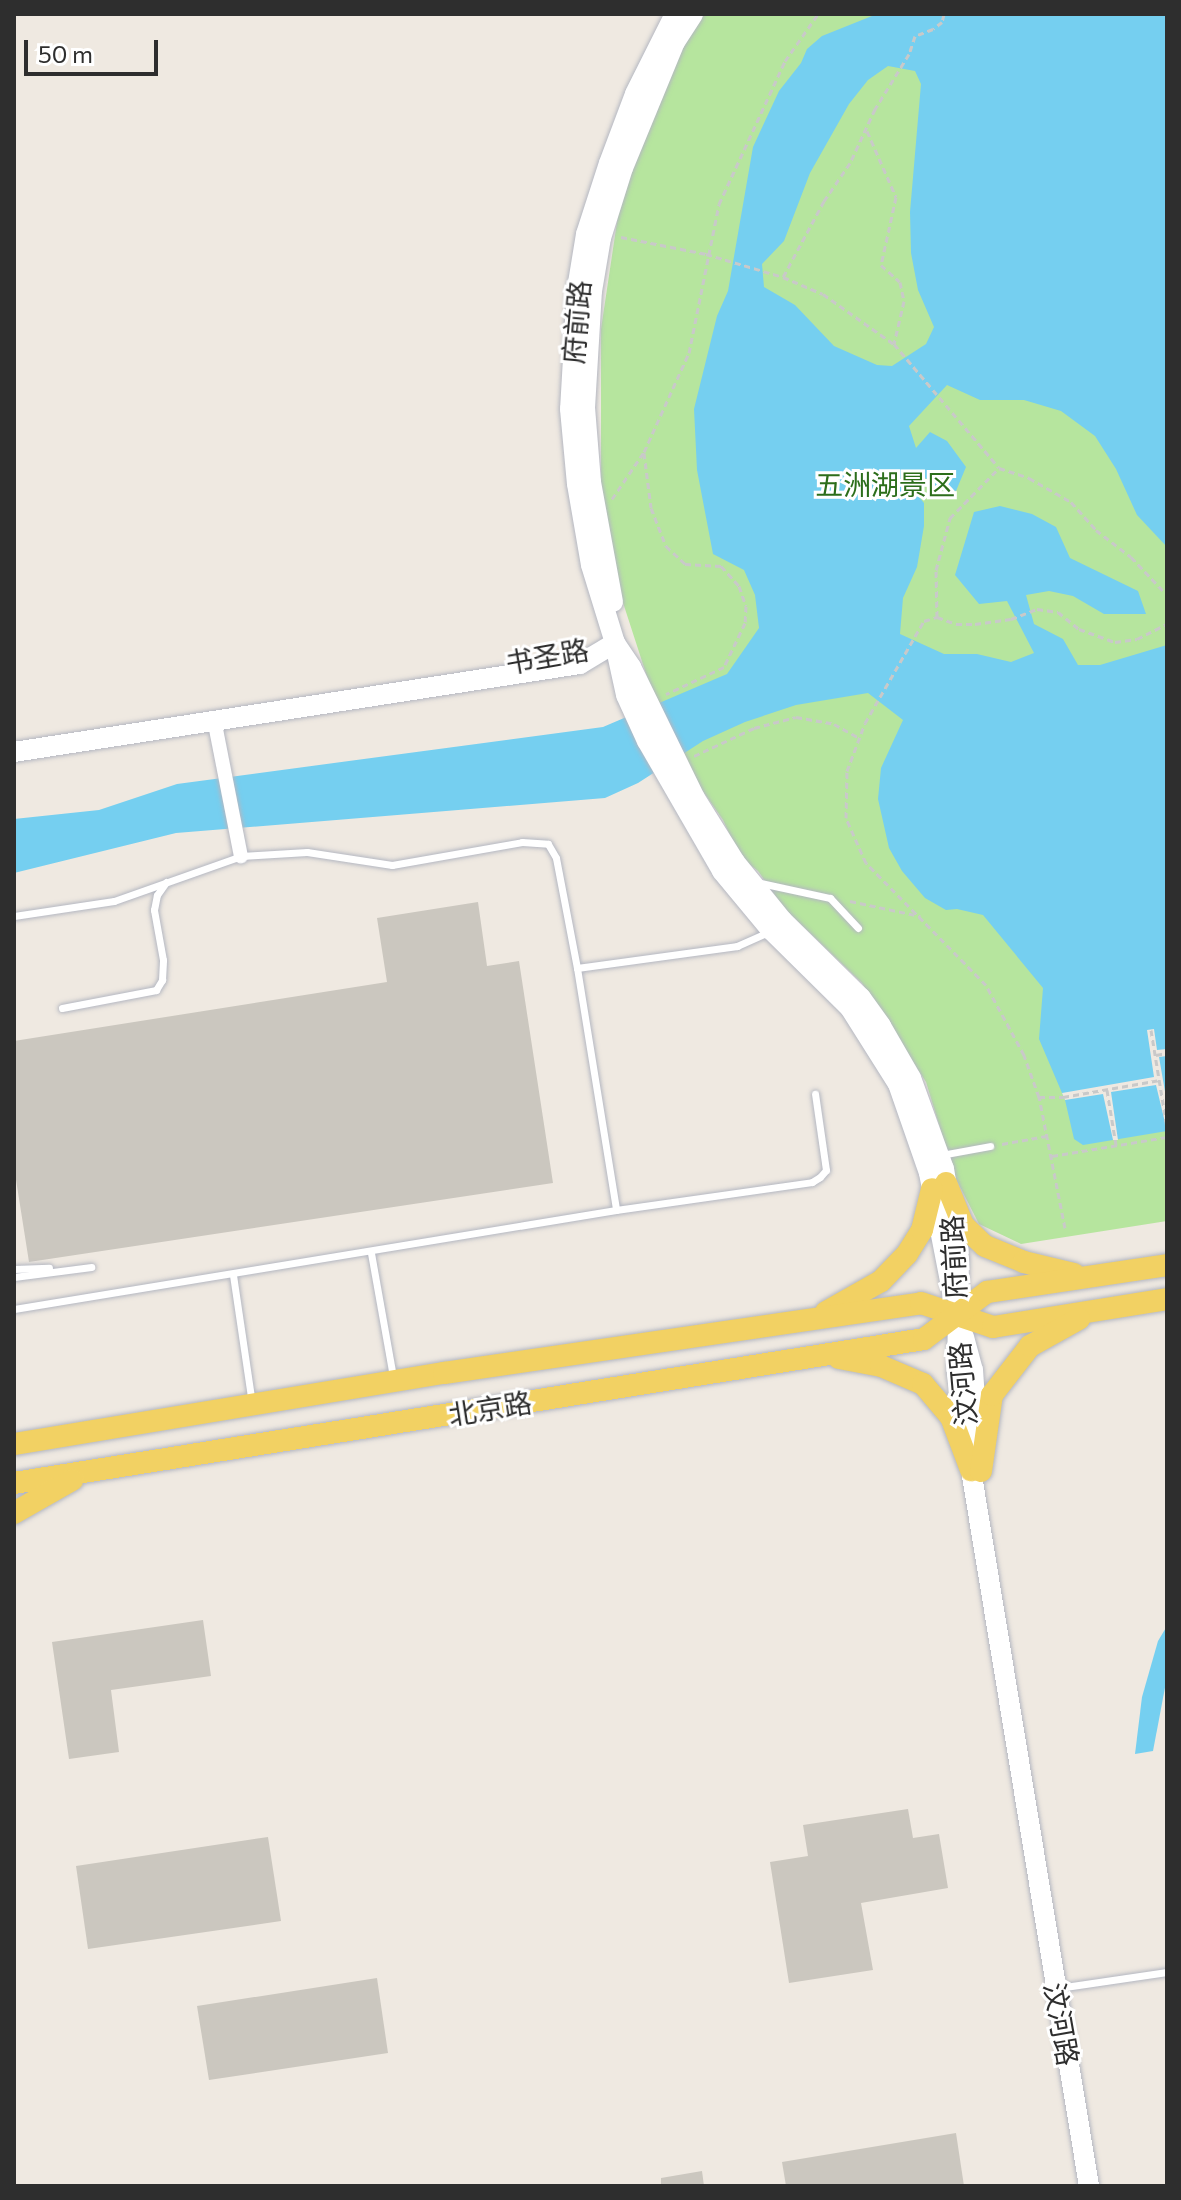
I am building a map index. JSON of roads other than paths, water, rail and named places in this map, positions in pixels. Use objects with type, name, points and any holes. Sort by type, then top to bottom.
[{"type":"main road","points":[[939,1186],[963,1225],[985,1246],[1024,1262],[1087,1277]]},
{"type":"main road","points":[[815,1318],[881,1281],[907,1254],[922,1230],[939,1186]]},
{"type":"main road","name":"北京路","points":[[14,1483],[924,1339],[987,1292],[1167,1265]]},
{"type":"main road","name":"北京路","points":[[14,1444],[393,1381],[921,1303],[993,1327],[1167,1299]]},
{"type":"main road","points":[[976,1470],[992,1395],[1009,1371],[1030,1346],[1095,1310]]},
{"type":"main road","points":[[822,1354],[881,1366],[923,1384],[951,1417],[976,1470]]},
{"type":"main road","points":[[14,1436],[66,1435]]},
{"type":"main road","points":[[14,1513],[86,1472]]},
{"type":"street","name":"府前路","points":[[675,14],[635,94],[609,163],[586,234],[577,289],[570,409],[577,484],[591,565],[634,693],[722,871],[771,930],[850,1008],[898,1084],[939,1186],[959,1259],[957,1313]]},
{"type":"street","name":"府前路","points":[[615,643],[616,610],[598,519],[585,408],[592,291],[603,230],[649,100],[675,42],[693,14]]},
{"type":"street","name":"书圣路","points":[[14,752],[580,664],[615,643]]},
{"type":"street","name":"书圣路","points":[[14,740],[576,653],[615,643]]},
{"type":"street","points":[[214,719],[240,850]]},
{"type":"street","name":"府前路","points":[[688,802],[750,881],[801,940],[861,998],[881,1026],[911,1078],[939,1156],[939,1186]]},
{"type":"street","name":"汶河路","points":[[957,1313],[973,1370],[976,1470],[1089,2186]]},
{"type":"street","name":"汶河路","points":[[976,1470],[1099,2186]]},
{"type":"lane","points":[[14,916],[114,901],[240,850],[307,852],[392,865],[522,842],[548,844],[556,858],[577,968],[616,1210]]},
{"type":"lane","points":[[62,1008],[156,990],[162,980],[163,960],[154,910],[157,895],[167,881]]},
{"type":"lane","points":[[750,881],[830,898],[858,928]]},
{"type":"lane","points":[[577,968],[737,946],[771,930]]},
{"type":"lane","points":[[14,1309],[371,1253],[616,1210],[812,1182],[826,1170],[815,1094]]},
{"type":"lane","points":[[939,1156],[990,1146]]},
{"type":"lane","points":[[371,1253],[393,1381]]},
{"type":"lane","points":[[14,1269],[91,1267],[14,1277]]},
{"type":"lane","points":[[233,1275],[252,1405]]},
{"type":"lane","points":[[1065,1987],[1167,1972]]},
{"type":"water","points":[[877,14],[1167,14],[1167,547],[1137,515],[1116,469],[1095,436],[1061,411],[1024,400],[980,400],[947,385],[909,426],[916,448],[930,432],[947,441],[966,467],[956,491],[936,488],[920,473],[906,482],[924,503],[924,526],[917,567],[903,598],[900,634],[944,654],[977,654],[1011,662],[1034,653],[1007,601],[979,604],[955,575],[974,512],[1000,506],[1032,514],[1056,527],[1070,558],[1138,591],[1146,614],[1104,614],[1073,596],[1049,591],[1026,595],[1034,624],[1063,639],[1078,665],[1100,665],[1167,645],[1167,1131],[1083,1145],[1074,1139],[1065,1100],[1039,1039],[1043,988],[983,915],[957,909],[946,910],[925,898],[902,871],[889,848],[878,799],[881,768],[903,720],[868,693],[796,705],[745,722],[703,741],[638,783],[605,798],[176,833],[14,873],[14,819],[99,810],[177,784],[603,727],[727,674],[759,628],[755,595],[744,570],[713,554],[697,470],[694,409],[717,316],[728,291],[753,147],[779,91],[801,63],[807,49],[822,36]],"holes":[[[888,66],[915,71],[921,84],[910,212],[911,253],[918,290],[934,327],[926,344],[892,366],[877,365],[834,346],[795,305],[764,287],[762,264],[784,241],[810,173],[849,104],[868,80]]]},
{"type":"water","points":[[1167,1626],[1167,1677],[1153,1751],[1135,1754],[1142,1697],[1158,1641]]},
{"type":"park label","name":"五洲湖景区","points":[[885,484]]}]
